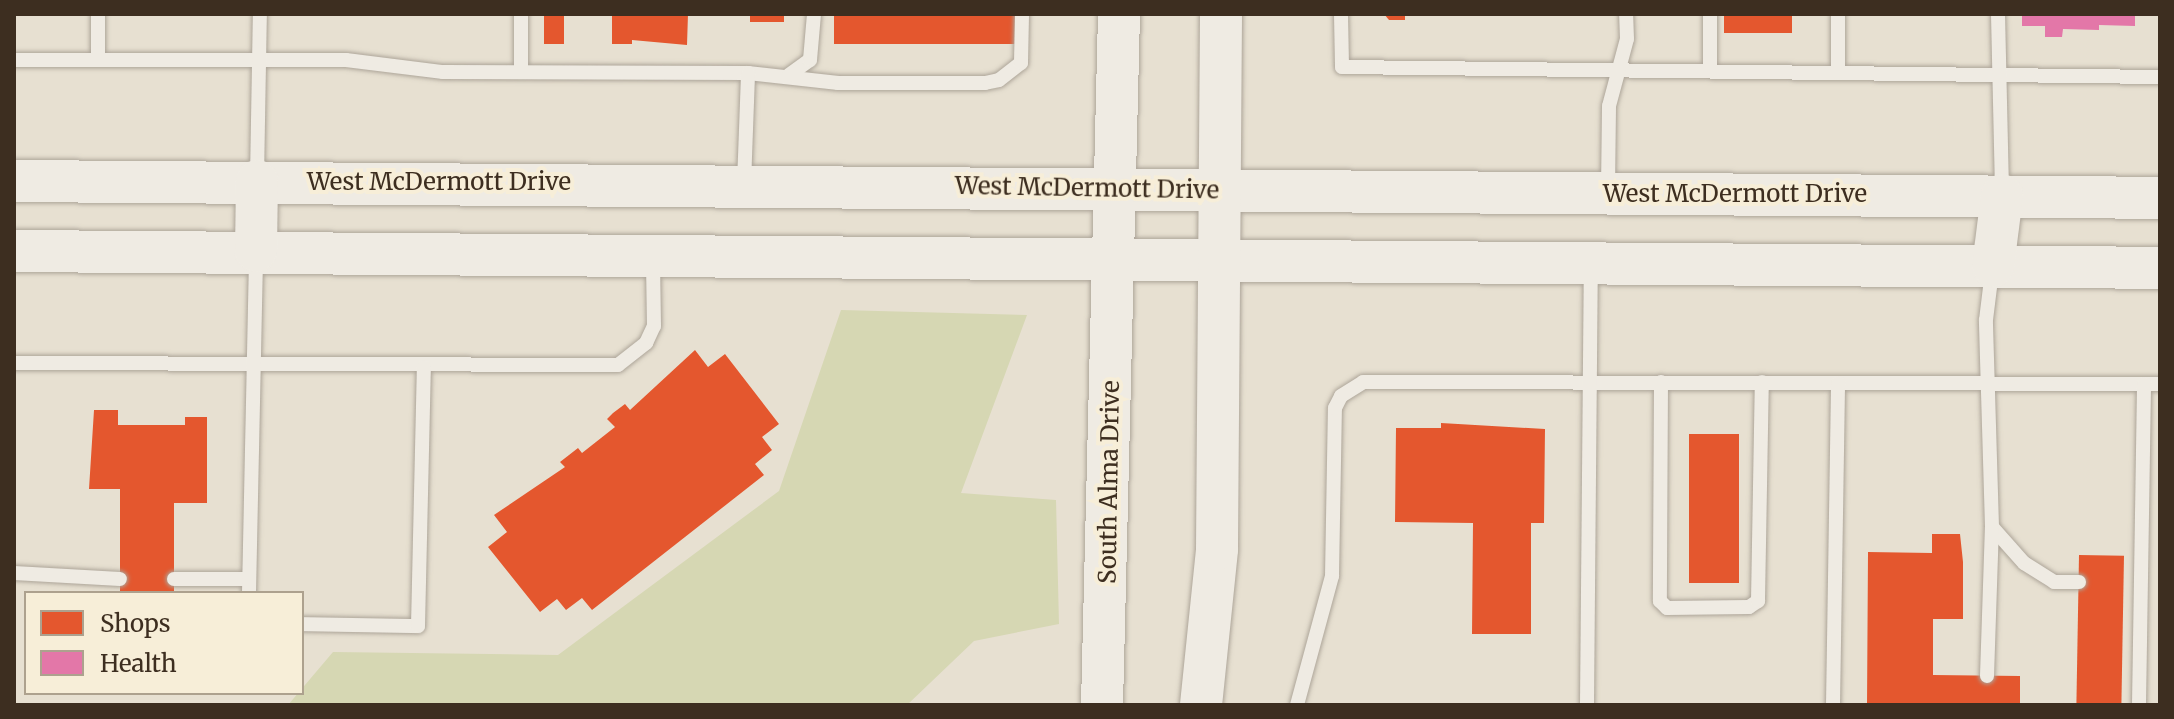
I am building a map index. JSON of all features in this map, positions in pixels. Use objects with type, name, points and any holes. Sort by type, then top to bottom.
[{"type":"main road","name":"South Alma Drive","points":[[1102,705],[1119,14]]},
{"type":"main road","points":[[1201,705],[1217,549],[1221,14]]},
{"type":"main road","name":"West McDermott Drive","points":[[14,181],[2160,198]]},
{"type":"main road","points":[[256,251],[257,181]]},
{"type":"main road","points":[[1993,266],[2002,196]]},
{"type":"main road","points":[[14,251],[2160,268]]},
{"type":"lane","points":[[98,14],[98,60]]},
{"type":"lane","points":[[257,181],[260,14]]},
{"type":"lane","points":[[521,14],[521,72]]},
{"type":"lane","points":[[789,75],[810,60],[814,14]]},
{"type":"lane","points":[[14,60],[259,60],[521,72],[748,73],[789,75],[838,83],[999,80],[1021,63],[1022,14]]},
{"type":"lane","points":[[1341,14],[1342,67],[2160,77]]},
{"type":"lane","points":[[1608,193],[1609,106],[1626,14]]},
{"type":"lane","points":[[1710,14],[1710,71]]},
{"type":"lane","points":[[1838,14],[1838,73]]},
{"type":"lane","points":[[1998,14],[2002,196]]},
{"type":"lane","points":[[744,185],[748,73]]},
{"type":"lane","points":[[174,579],[249,586],[256,251]]},
{"type":"lane","points":[[14,363],[424,367],[618,365],[646,343],[654,326],[653,255]]},
{"type":"lane","points":[[1587,705],[1591,263]]},
{"type":"lane","points":[[1987,676],[1992,527],[1985,384],[1993,266]]},
{"type":"lane","points":[[304,624],[418,626],[424,367]]},
{"type":"lane","points":[[1297,705],[1332,576],[1333,422],[1341,396],[1351,387],[1377,380],[2160,384]]},
{"type":"lane","points":[[1661,382],[1660,601],[1667,608],[1749,607],[1758,601],[1762,382]]},
{"type":"lane","points":[[1833,705],[1838,383]]},
{"type":"lane","points":[[2139,705],[2144,384]]},
{"type":"lane","points":[[1992,527],[2024,563],[2054,582],[2079,582]]},
{"type":"lane","points":[[14,573],[120,579]]},
{"type":"lane","points":[[2124,584],[2141,583]]},
{"type":"green space","points":[[841,310],[1027,315],[961,493],[1056,500],[1059,624],[974,641],[907,705],[288,705],[296,695],[304,695],[304,686],[333,652],[558,655],[779,491]]},
{"type":"building: Shops","points":[[544,14],[564,14],[564,44],[544,44]]},
{"type":"building: Shops","points":[[612,14],[688,14],[687,45],[632,40],[632,44],[612,44]]},
{"type":"building: Shops","points":[[750,14],[784,14],[784,22],[750,22]]},
{"type":"building: Shops","points":[[834,14],[1019,14],[1019,44],[834,44]]},
{"type":"building: Shops","points":[[1384,14],[1405,14],[1405,20],[1389,20]]},
{"type":"building: Shops","points":[[1724,14],[1792,14],[1792,33],[1724,33]]},
{"type":"building: Shops","points":[[695,350],[708,367],[725,354],[779,424],[762,437],[772,450],[755,464],[764,475],[592,610],[582,598],[566,610],[557,599],[540,612],[488,547],[507,532],[494,515],[565,467],[560,462],[578,448],[582,453],[615,427],[607,419],[613,413],[625,404],[630,410]]},
{"type":"building: Shops","points":[[94,410],[118,410],[118,425],[185,425],[185,417],[207,417],[207,503],[174,503],[174,591],[120,591],[120,489],[89,489]]},
{"type":"building: Shops","points":[[1441,423],[1545,429],[1544,523],[1531,523],[1531,634],[1472,634],[1473,523],[1395,522],[1396,428],[1441,428]]},
{"type":"building: Shops","points":[[1689,434],[1739,434],[1739,583],[1689,583]]},
{"type":"building: Shops","points":[[1932,534],[1960,534],[1963,562],[1963,619],[1933,619],[1933,675],[2020,676],[2020,705],[1867,705],[1868,552],[1932,553]]},
{"type":"building: Shops","points":[[2079,555],[2124,556],[2121,705],[2076,705]]},
{"type":"building: Health","points":[[2022,14],[2135,14],[2135,26],[2099,25],[2099,30],[2063,29],[2062,37],[2045,37],[2045,26],[2022,26]]}]
